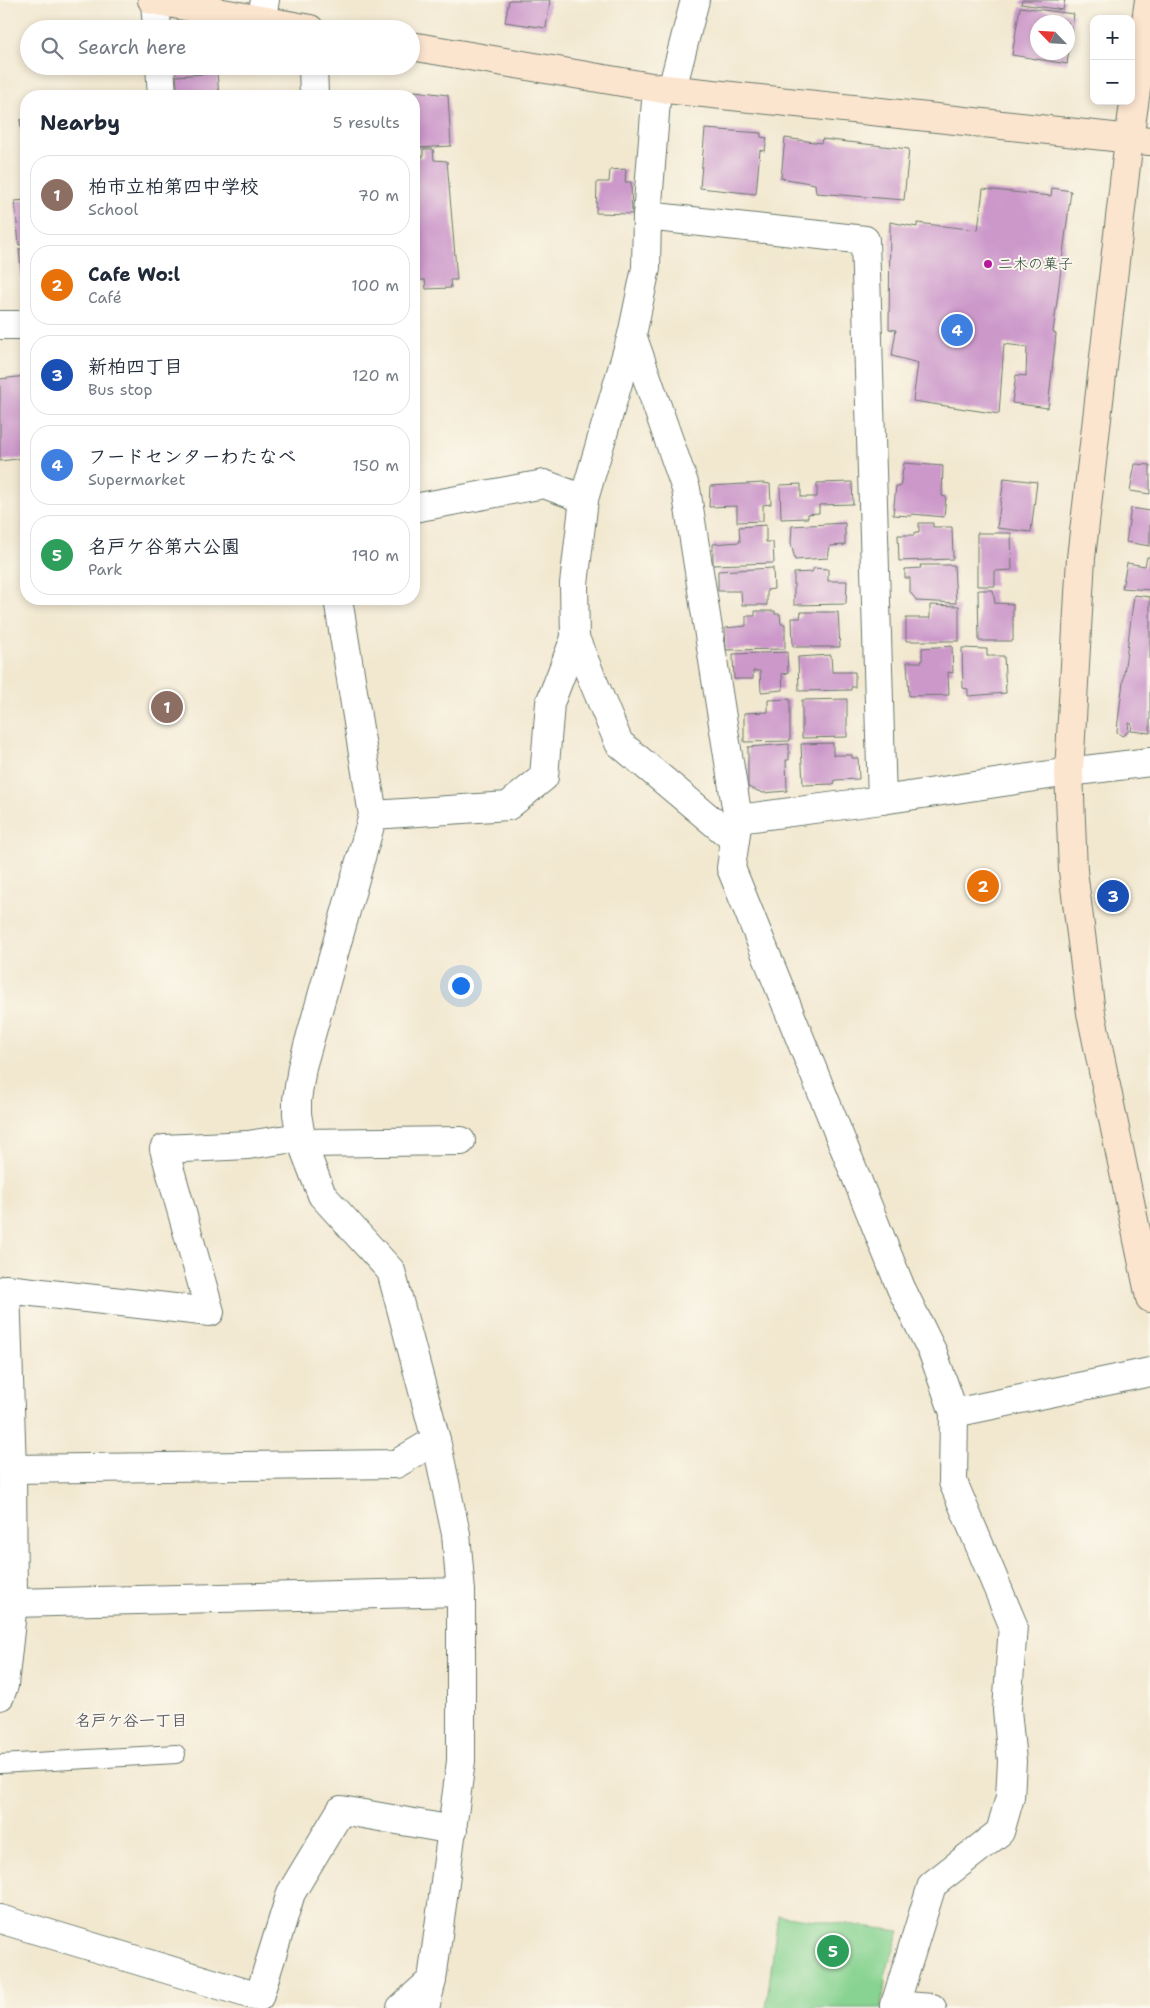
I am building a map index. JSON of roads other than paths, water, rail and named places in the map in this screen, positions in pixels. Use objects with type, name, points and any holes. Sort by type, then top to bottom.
[{"type":"street","points":[[156,20],[154,0],[263,10],[288,20]]},
{"type":"street","points":[[694,0],[664,88],[647,216],[646,268],[632,335],[584,498],[574,584],[575,638],[619,743],[736,829],[882,800],[1150,762]]},
{"type":"street","points":[[1149,0],[1140,140],[1081,558],[1069,772],[1073,872],[1091,1013],[1150,1298]]},
{"type":"street","points":[[420,47],[664,88],[1140,140]]},
{"type":"street","points":[[161,75],[162,90]]},
{"type":"street","points":[[313,75],[314,90]]},
{"type":"street","points":[[647,216],[865,240],[882,800]]},
{"type":"street","points":[[0,325],[20,325]]},
{"type":"street","points":[[632,335],[686,489],[736,829],[731,868],[901,1288],[933,1353],[954,1413],[953,1482],[1013,1625],[1007,1710],[1012,1761],[1010,1797],[1000,1832],[932,1885],[894,2007],[932,2008]]},
{"type":"street","points":[[420,507],[544,484],[584,498]]},
{"type":"street","points":[[339,605],[373,815],[302,1067],[296,1100],[302,1140],[322,1195],[391,1271],[436,1440],[456,1534],[461,1592],[461,1761],[432,1980],[425,2008]]},
{"type":"street","points":[[373,815],[508,806],[544,777],[550,703],[575,638]]},
{"type":"street","points":[[1,1688],[13,1603],[12,1469],[6,1289],[210,1312],[164,1149],[302,1140],[461,1140]]},
{"type":"street","points":[[954,1413],[1150,1372]]},
{"type":"street","points":[[12,1469],[396,1464],[436,1440]]},
{"type":"street","points":[[13,1603],[461,1592]]},
{"type":"street","points":[[0,1919],[259,1997],[291,1893],[340,1810],[453,1830]]},
{"type":"street","points":[[400,2008],[432,1980]]},
{"type":"lane","points":[[0,1764],[176,1754]]},
{"type":"place","name":"二木の菓子","points":[[988,264]]},
{"type":"place","name":"フードセンターわたなべ","points":[[957,330]]},
{"type":"place","name":"柏市立柏第四中学校","points":[[167,707]]},
{"type":"place","name":"Cafe Wo:l","points":[[983,886]]},
{"type":"place","name":"新柏四丁目","points":[[1113,896]]},
{"type":"place","name":"名戸ケ谷第六公園","points":[[833,1951]]},
{"type":"district","name":"名戸ケ谷一丁目","points":[[131,1720]]}]
